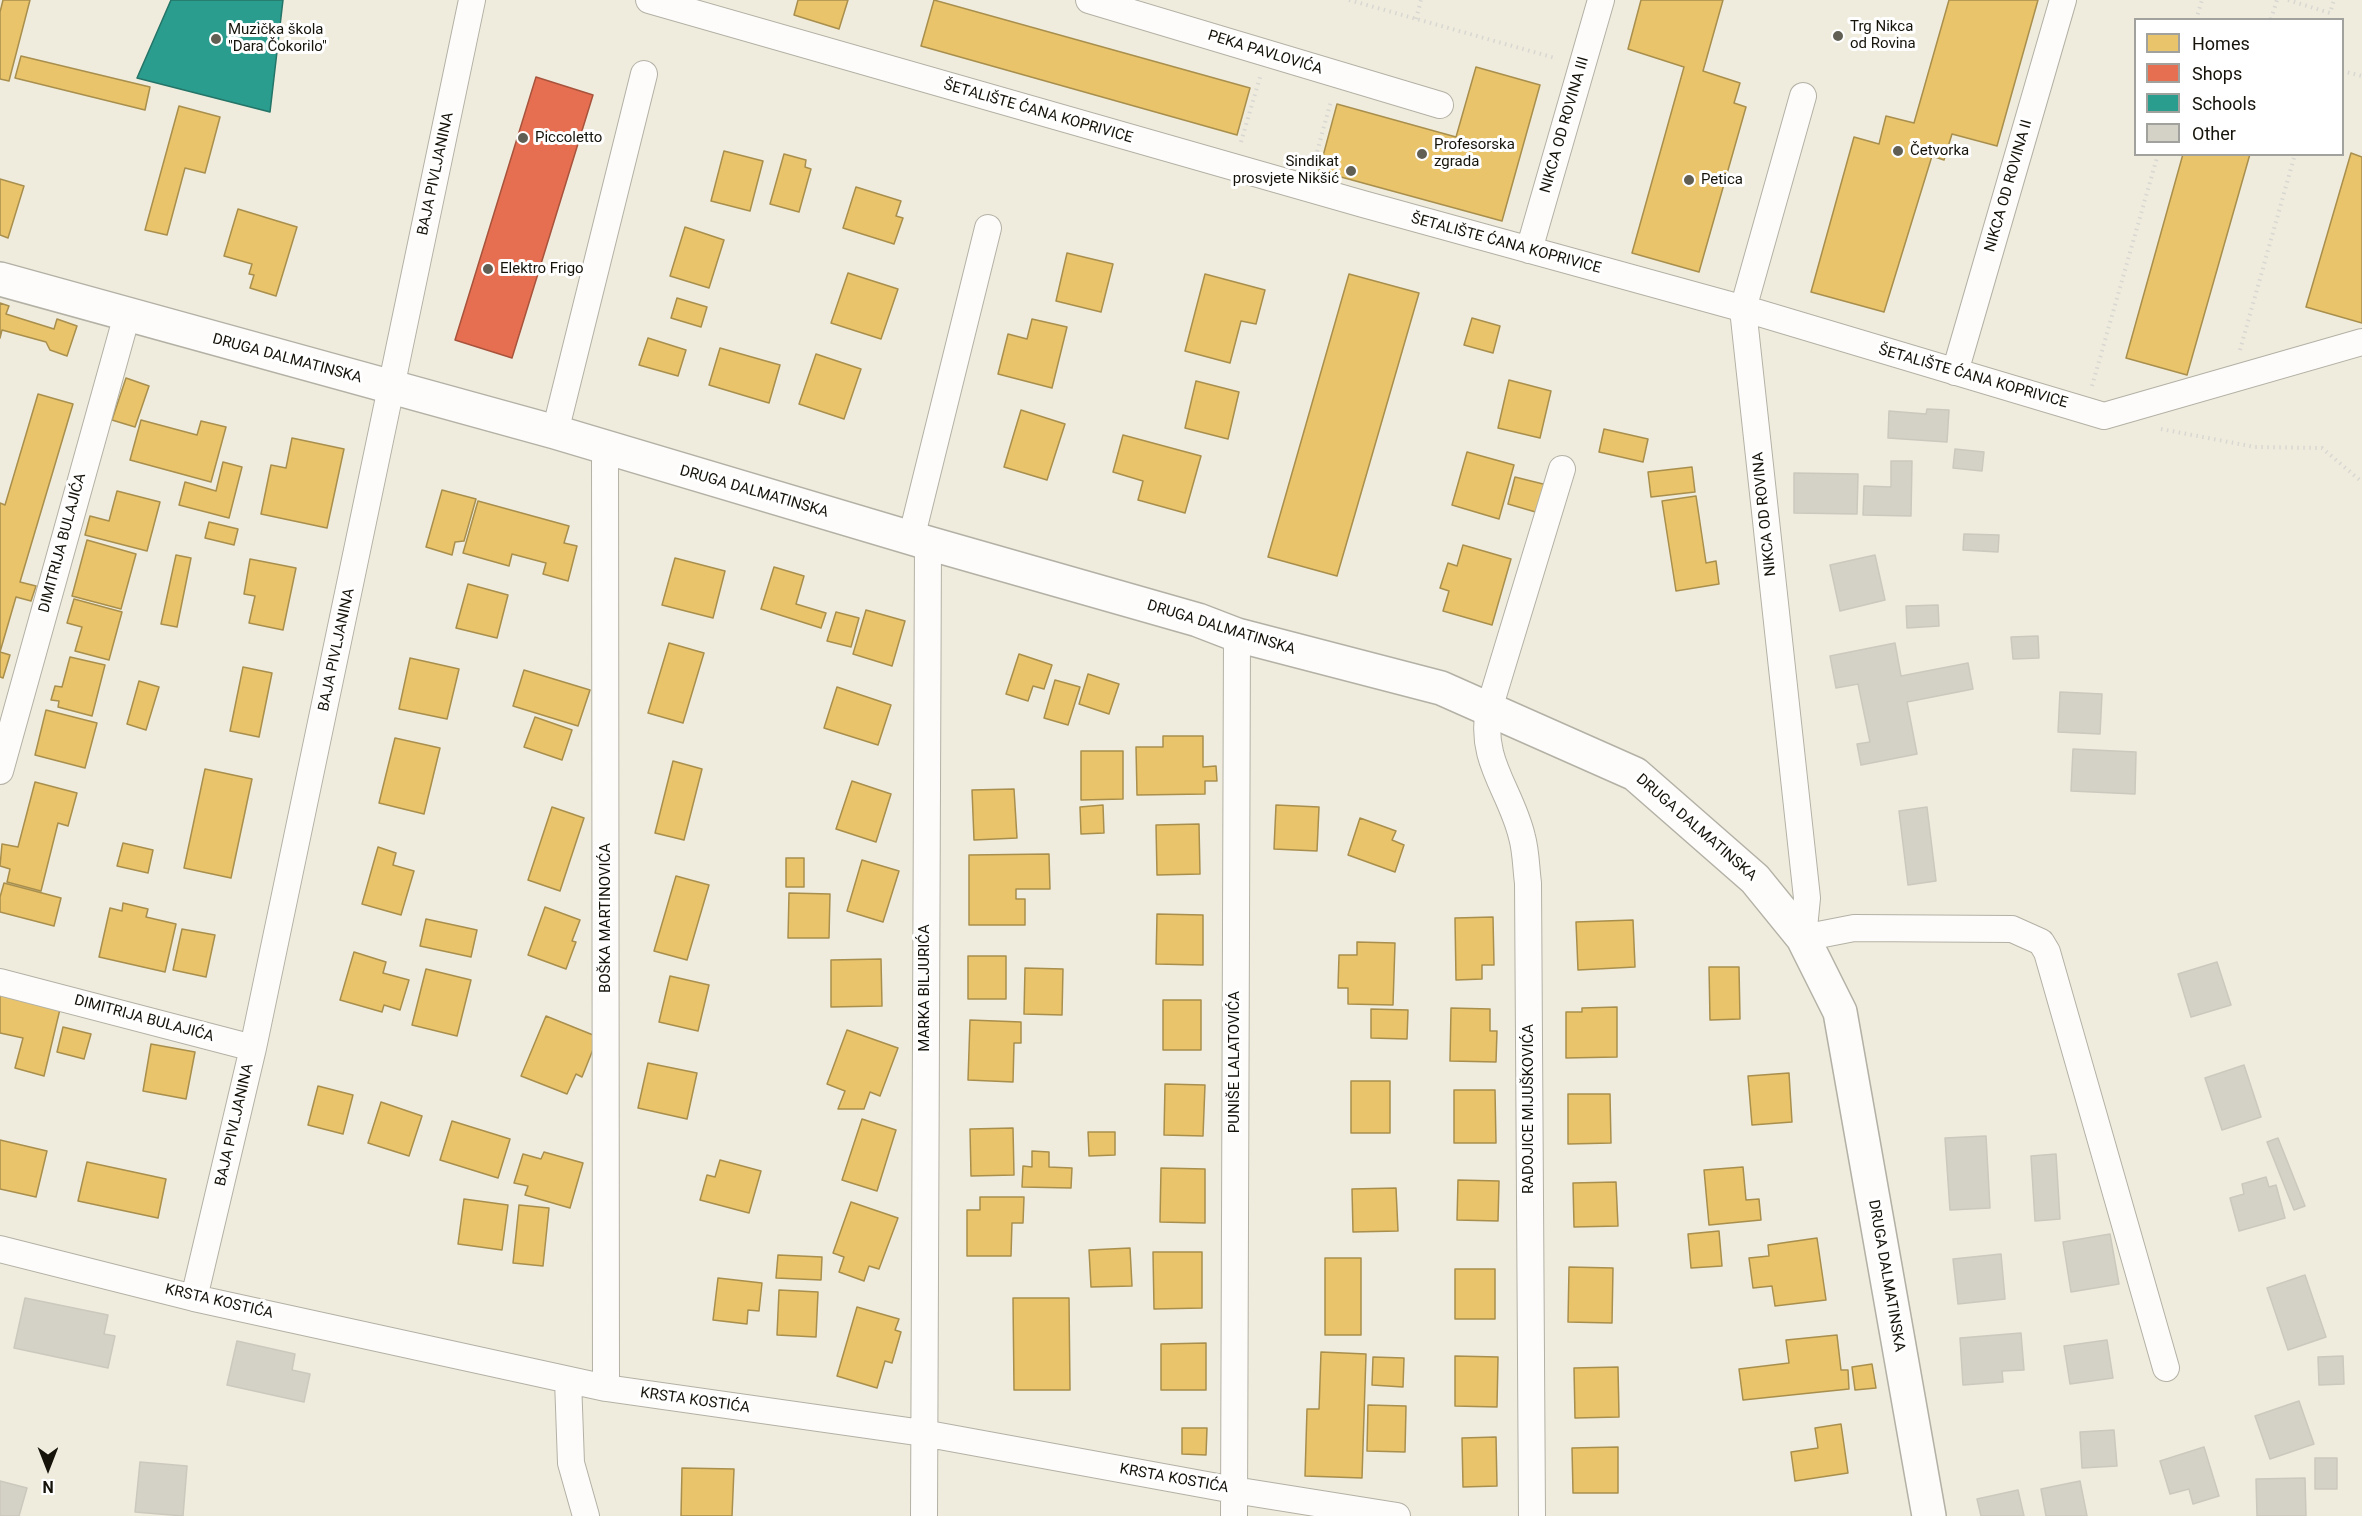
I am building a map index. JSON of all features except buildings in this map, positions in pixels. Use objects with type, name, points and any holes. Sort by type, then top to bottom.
[{"type":"street","name":"BAJA PIVLJANINA","points":[[194,1298],[253,1048],[472,0]]},
{"type":"street","name":"ŠETALIŠTE ĆANA KOPRIVICE","points":[[649,0],[1307,189],[1743,309],[2104,416],[2362,342]]},
{"type":"street","name":"PEKA PAVLOVIĆA","points":[[1089,0],[1440,105]]},
{"type":"street","name":"NIKCA OD ROVINA III","points":[[1529,250],[1601,0]]},
{"type":"street","name":"NIKCA OD ROVINA II","points":[[1954,372],[2063,0]]},
{"type":"street","points":[[555,432],[644,74]]},
{"type":"street","name":"NIKCA OD ROVINA","points":[[1803,96],[1743,309],[1807,898],[1803,938]]},
{"type":"street","name":"MARKA BILJURIĆA","points":[[924,1516],[920,541],[988,228]]},
{"type":"street","name":"DRUGA DALMATINSKA","points":[[0,279],[555,432],[920,541],[1198,620],[1237,635],[1441,688],[1635,774],[1755,879],[1803,938],[1840,1012],[1929,1516]]},
{"type":"street","name":"DIMITRIJA BULAJIĆA","points":[[0,771],[126,315]]},
{"type":"street","name":"BOŠKA MARTINOVIĆA","points":[[605,448],[606,1388]]},
{"type":"street","name":"RADOJICE MIJUŠKOVIĆA","points":[[1532,1516],[1527,883],[1522,837],[1509,800],[1494,771],[1486,744],[1485,726],[1562,469]]},
{"type":"street","name":"PUNIŠE LALATOVIĆA","points":[[1234,1516],[1237,635]]},
{"type":"street","points":[[1803,938],[1854,928],[2012,929],[2041,942],[2047,952],[2166,1368]]},
{"type":"street","name":"DIMITRIJA BULAJIĆA","points":[[0,981],[253,1048]]},
{"type":"street","name":"KRSTA KOSTIĆA","points":[[0,1249],[194,1298],[606,1388],[923,1433],[1234,1490],[1396,1516]]},
{"type":"street","points":[[568,1380],[571,1463],[586,1516]]},
{"type":"path","points":[[1349,0],[1582,66]]},
{"type":"path","points":[[1416,19],[1421,0]]},
{"type":"path","points":[[2197,18],[2202,0]]},
{"type":"path","points":[[2271,18],[2277,0]]},
{"type":"path","points":[[2288,0],[2330,13],[2334,0]]},
{"type":"path","points":[[2344,71],[2362,76]]},
{"type":"path","points":[[1234,168],[1260,76]]},
{"type":"path","points":[[1307,189],[1332,98]]},
{"type":"path","points":[[2086,410],[2157,156]]},
{"type":"path","points":[[2232,379],[2294,156]]},
{"type":"path","points":[[2150,426],[2255,447],[2322,448],[2362,482]]},
{"type":"place","name":"Trg Nikca od Rovina","points":[[1838,36]]},
{"type":"place","name":"Muzička škola \"Dara Čokorilo\"","points":[[216,39]]},
{"type":"place","name":"Piccoletto","points":[[523,138]]},
{"type":"place","name":"Četvorka","points":[[1898,151]]},
{"type":"place","name":"Profesorska zgrada","points":[[1422,154]]},
{"type":"place","name":"Sindikat prosvjete Nikšić","points":[[1351,171]]},
{"type":"place","name":"Petica","points":[[1689,180]]},
{"type":"place","name":"Elektro Frigo","points":[[488,269]]}]
